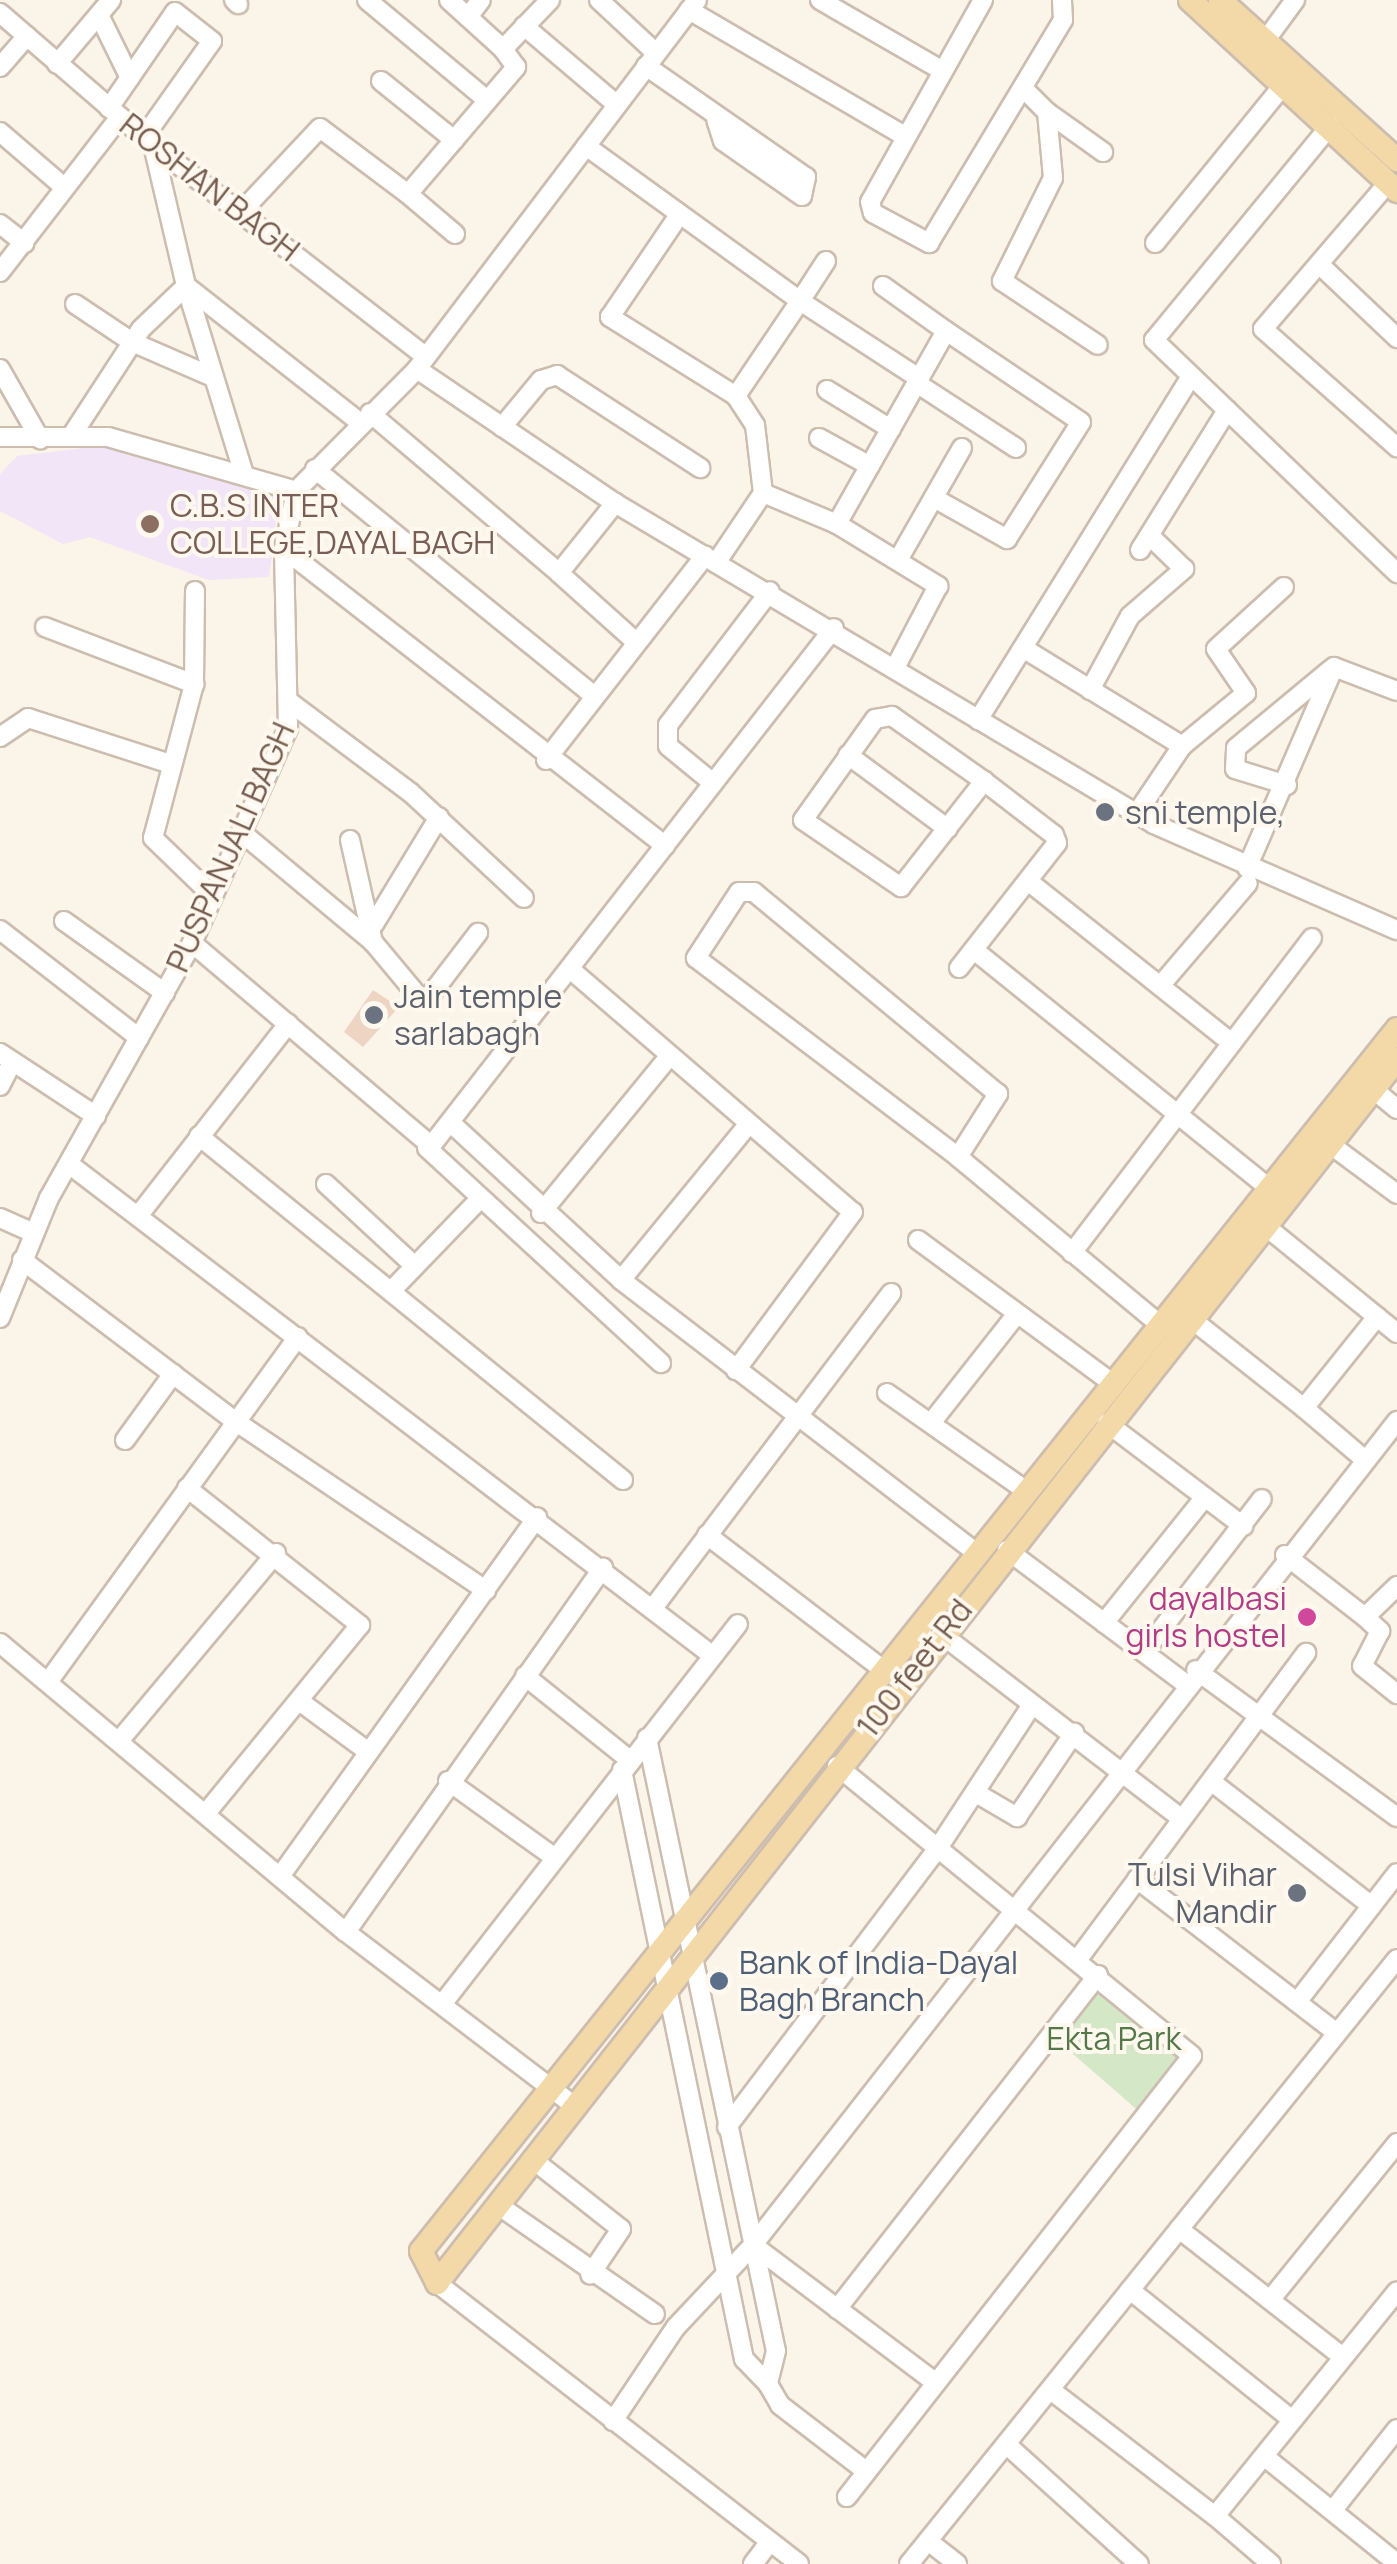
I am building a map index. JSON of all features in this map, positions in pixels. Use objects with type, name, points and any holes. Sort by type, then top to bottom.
[{"type":"main road","points":[[1190,0],[1393,187]]},
{"type":"main road","points":[[1220,0],[1397,160]]},
{"type":"main road","points":[[437,2283],[421,2250],[1160,1326],[1257,1219],[1269,1188],[1397,1029]]},
{"type":"main road","name":"100 feet Rd","points":[[437,2283],[689,1955],[1190,1318],[1257,1219],[1332,1145],[1397,1059]]},
{"type":"street","points":[[57,64],[112,0]]},
{"type":"street","points":[[367,0],[487,100]]},
{"type":"street","points":[[408,194],[517,64],[449,0]]},
{"type":"street","points":[[468,17],[481,0]]},
{"type":"street","points":[[503,49],[550,0]]},
{"type":"street","points":[[599,0],[651,60],[716,120],[806,177],[802,196],[723,142],[716,120]]},
{"type":"street","points":[[820,0],[943,71]]},
{"type":"street","points":[[977,2],[870,210],[934,244],[1067,12],[1062,0]]},
{"type":"street","points":[[1266,41],[1295,0]]},
{"type":"street","points":[[693,5],[905,136]]},
{"type":"street","name":"PUSPANJALI BAGH","points":[[1,1311],[69,1164],[192,943],[242,832],[291,703],[284,550],[296,491],[421,363],[693,5]]},
{"type":"street","points":[[0,272],[114,112],[168,6],[212,44],[149,141],[186,286],[243,471]]},
{"type":"street","name":"ROSHAN BAGH","points":[[0,13],[114,112],[421,363],[502,427],[615,504],[896,664],[978,720],[1248,876],[1397,930]]},
{"type":"street","points":[[98,15],[130,78]]},
{"type":"street","points":[[524,26],[617,105]]},
{"type":"street","points":[[0,67],[27,36]]},
{"type":"street","points":[[381,81],[454,140]]},
{"type":"street","points":[[1156,242],[1282,87]]},
{"type":"street","points":[[1023,88],[1047,112],[1104,152]]},
{"type":"street","points":[[1047,112],[1052,190],[1002,281],[1098,346]]},
{"type":"street","points":[[1330,126],[1158,330],[1156,348],[1397,573]]},
{"type":"street","points":[[241,212],[320,128],[455,234]]},
{"type":"street","points":[[0,132],[64,187]]},
{"type":"street","points":[[586,146],[800,301],[1016,448]]},
{"type":"street","points":[[1393,187],[1318,264],[1263,332],[1397,447]]},
{"type":"street","points":[[546,760],[636,642],[711,560],[763,493],[755,425],[736,396],[610,318],[680,215]]},
{"type":"street","points":[[0,224],[24,243]]},
{"type":"street","points":[[736,396],[826,261]]},
{"type":"street","points":[[1318,264],[1397,338]]},
{"type":"street","points":[[72,436],[132,342],[186,286]]},
{"type":"street","points":[[186,286],[366,418],[559,573],[636,642]]},
{"type":"street","points":[[884,286],[1081,422],[1006,539],[934,498]]},
{"type":"street","points":[[75,304],[132,342],[213,377]]},
{"type":"street","points":[[837,524],[946,331]]},
{"type":"street","points":[[0,369],[40,439]]},
{"type":"street","points":[[502,427],[541,380],[557,375],[700,468]]},
{"type":"street","points":[[978,720],[1190,378]]},
{"type":"street","points":[[828,390],[891,429]]},
{"type":"street","points":[[1090,690],[1130,616],[1184,569],[1145,543],[1226,410]]},
{"type":"street","points":[[0,438],[72,436],[243,471],[296,491]]},
{"type":"street","points":[[819,438],[870,466]]},
{"type":"street","points":[[898,560],[962,448]]},
{"type":"street","points":[[315,469],[594,696]]},
{"type":"street","points":[[763,493],[837,524],[898,560],[940,593],[896,664]]},
{"type":"street","points":[[559,573],[615,504]]},
{"type":"street","points":[[284,550],[546,760],[665,846]]},
{"type":"street","points":[[1137,814],[1182,746],[1246,693],[1216,650],[1284,588]]},
{"type":"street","points":[[194,591],[194,684],[153,838],[212,895]]},
{"type":"street","points":[[714,784],[668,746],[668,725],[770,591]]},
{"type":"street","points":[[45,627],[194,684]]},
{"type":"street","points":[[427,1148],[451,1123],[834,628]]},
{"type":"street","points":[[1023,648],[1182,746]]},
{"type":"street","points":[[1334,667],[1397,691]]},
{"type":"street","points":[[1160,986],[1248,876],[1334,667]]},
{"type":"street","points":[[1288,785],[1236,769],[1236,748],[1334,667]]},
{"type":"street","points":[[291,703],[439,817],[524,898]]},
{"type":"street","points":[[959,968],[1058,839],[984,781],[892,716],[875,718],[805,825],[901,887],[984,781]]},
{"type":"street","points":[[0,737],[28,718],[170,764]]},
{"type":"street","points":[[848,755],[948,829]]},
{"type":"street","points":[[374,933],[439,817]]},
{"type":"street","points":[[242,832],[374,933],[424,998],[478,933]]},
{"type":"street","points":[[350,840],[374,933]]},
{"type":"street","points":[[1028,881],[1232,1043]]},
{"type":"street","points":[[958,1157],[998,1094],[754,892],[740,892],[696,958],[958,1157],[1160,1326]]},
{"type":"street","points":[[64,920],[165,992]]},
{"type":"street","points":[[0,930],[139,1038]]},
{"type":"street","points":[[1072,1253],[1312,938]]},
{"type":"street","points":[[192,943],[427,1148],[478,1201],[661,1363]]},
{"type":"street","points":[[974,950],[1269,1188]]},
{"type":"street","points":[[570,969],[668,1059],[853,1212],[736,1370]]},
{"type":"street","points":[[138,1216],[288,1024]]},
{"type":"street","points":[[0,1086],[6,1057],[96,1116]]},
{"type":"street","points":[[541,1214],[668,1059]]},
{"type":"street","points":[[1373,1089],[1397,1109]]},
{"type":"street","points":[[451,1123],[541,1214],[621,1280],[978,1555]]},
{"type":"street","points":[[621,1280],[748,1126]]},
{"type":"street","points":[[198,1136],[623,1480]]},
{"type":"street","points":[[1332,1145],[1397,1194]]},
{"type":"street","points":[[69,1164],[537,1517],[714,1656]]},
{"type":"street","points":[[326,1184],[414,1266]]},
{"type":"street","points":[[392,1290],[478,1201]]},
{"type":"street","points":[[0,1218],[34,1233]]},
{"type":"street","points":[[1257,1219],[1397,1334]]},
{"type":"street","points":[[918,1240],[1113,1384]]},
{"type":"street","points":[[22,1260],[236,1421],[486,1590]]},
{"type":"street","points":[[652,1608],[891,1293]]},
{"type":"street","points":[[931,1423],[1016,1315]]},
{"type":"street","points":[[1304,1408],[1377,1317]]},
{"type":"street","points":[[1190,1318],[1364,1459]]},
{"type":"street","points":[[48,1682],[298,1337]]},
{"type":"street","points":[[125,1440],[174,1374]]},
{"type":"street","points":[[887,1393],[1028,1492]]},
{"type":"street","points":[[1107,1422],[1244,1526]]},
{"type":"street","points":[[613,2421],[725,2267],[753,2245],[1015,1910],[1285,1554],[1397,1422]]},
{"type":"street","points":[[187,1488],[359,1619],[302,1703],[206,1813]]},
{"type":"street","points":[[1104,1623],[1205,1497]]},
{"type":"street","points":[[1144,1652],[1262,1499]]},
{"type":"street","points":[[281,1874],[537,1517]]},
{"type":"street","points":[[707,1535],[886,1672]]},
{"type":"street","points":[[1006,1550],[1144,1652],[1258,1717],[1397,1816]]},
{"type":"street","points":[[120,1741],[276,1553]]},
{"type":"street","points":[[1285,1554],[1380,1631],[1362,1666],[1397,1694]]},
{"type":"street","points":[[346,1932],[448,1782],[603,1568]]},
{"type":"street","points":[[1364,1617],[1397,1586]]},
{"type":"street","points":[[443,2003],[738,1624]]},
{"type":"street","points":[[941,1634],[1182,1818]]},
{"type":"street","points":[[0,1643],[346,1932],[574,2105]]},
{"type":"street","points":[[1078,1960],[1306,1653]]},
{"type":"street","points":[[524,1676],[626,1765],[744,2359],[768,2384],[780,2405],[866,2472]]},
{"type":"street","points":[[302,1703],[366,1752]]},
{"type":"street","points":[[727,2127],[938,1848],[1032,1706]]},
{"type":"street","points":[[976,1793],[1017,1817],[1074,1733]]},
{"type":"street","points":[[647,1738],[689,1955],[776,2351],[768,2384]]},
{"type":"street","points":[[837,1766],[1185,2048],[1190,2063],[847,2497]]},
{"type":"street","points":[[448,1782],[555,1858]]},
{"type":"street","points":[[1212,1782],[1372,1906]]},
{"type":"street","points":[[1297,2002],[1397,1872]]},
{"type":"street","points":[[1137,1879],[1337,2033]]},
{"type":"street","points":[[909,2564],[1397,1958]]},
{"type":"street","points":[[837,2309],[1098,1975]]},
{"type":"street","points":[[1270,2300],[1397,2143]]},
{"type":"street","points":[[532,2158],[620,2229],[590,2274]]},
{"type":"street","points":[[498,2206],[590,2274],[655,2314]]},
{"type":"street","points":[[1179,2230],[1343,2357]]},
{"type":"street","points":[[753,2245],[936,2383]]},
{"type":"street","points":[[437,2283],[798,2564]]},
{"type":"street","points":[[1130,2290],[1292,2420]]},
{"type":"street","points":[[1216,2516],[1397,2290]]},
{"type":"street","points":[[1052,2391],[1216,2516],[1270,2564]]},
{"type":"street","points":[[1333,2510],[1390,2451],[1397,2429]]},
{"type":"street","points":[[1006,2444],[1138,2564]]},
{"type":"street","points":[[1265,2456],[1397,2563]]},
{"type":"street","points":[[928,2541],[957,2564]]},
{"type":"street","points":[[753,2564],[768,2544]]},
{"type":"shaded area","name":"C.B.S INTER COLLEGE,DAYAL BAGH","points":[[101,446],[280,492],[269,577],[209,580],[90,537],[63,544],[0,511],[0,474],[17,456]]},
{"type":"green space","name":"Ekta Park","points":[[1098,1975],[1192,2056],[1142,2114],[1048,2032]]},
{"type":"building","name":"Jain temple sarlabagh","points":[[373,990],[399,1007],[363,1047],[344,1032]]},
{"type":"place","name":"C.B.S INTER COLLEGE,DAYAL BAGH","points":[[150,524]]},
{"type":"place","name":"sni temple,","points":[[1105,812]]},
{"type":"place","name":"Jain temple sarlabagh","points":[[374,1015]]},
{"type":"place","name":"dayalbasi girls hostel","points":[[1307,1617]]},
{"type":"place","name":"Tulsi Vihar Mandir","points":[[1297,1893]]},
{"type":"place","name":"Bank of India-Dayal Bagh Branch","points":[[719,1981]]}]
